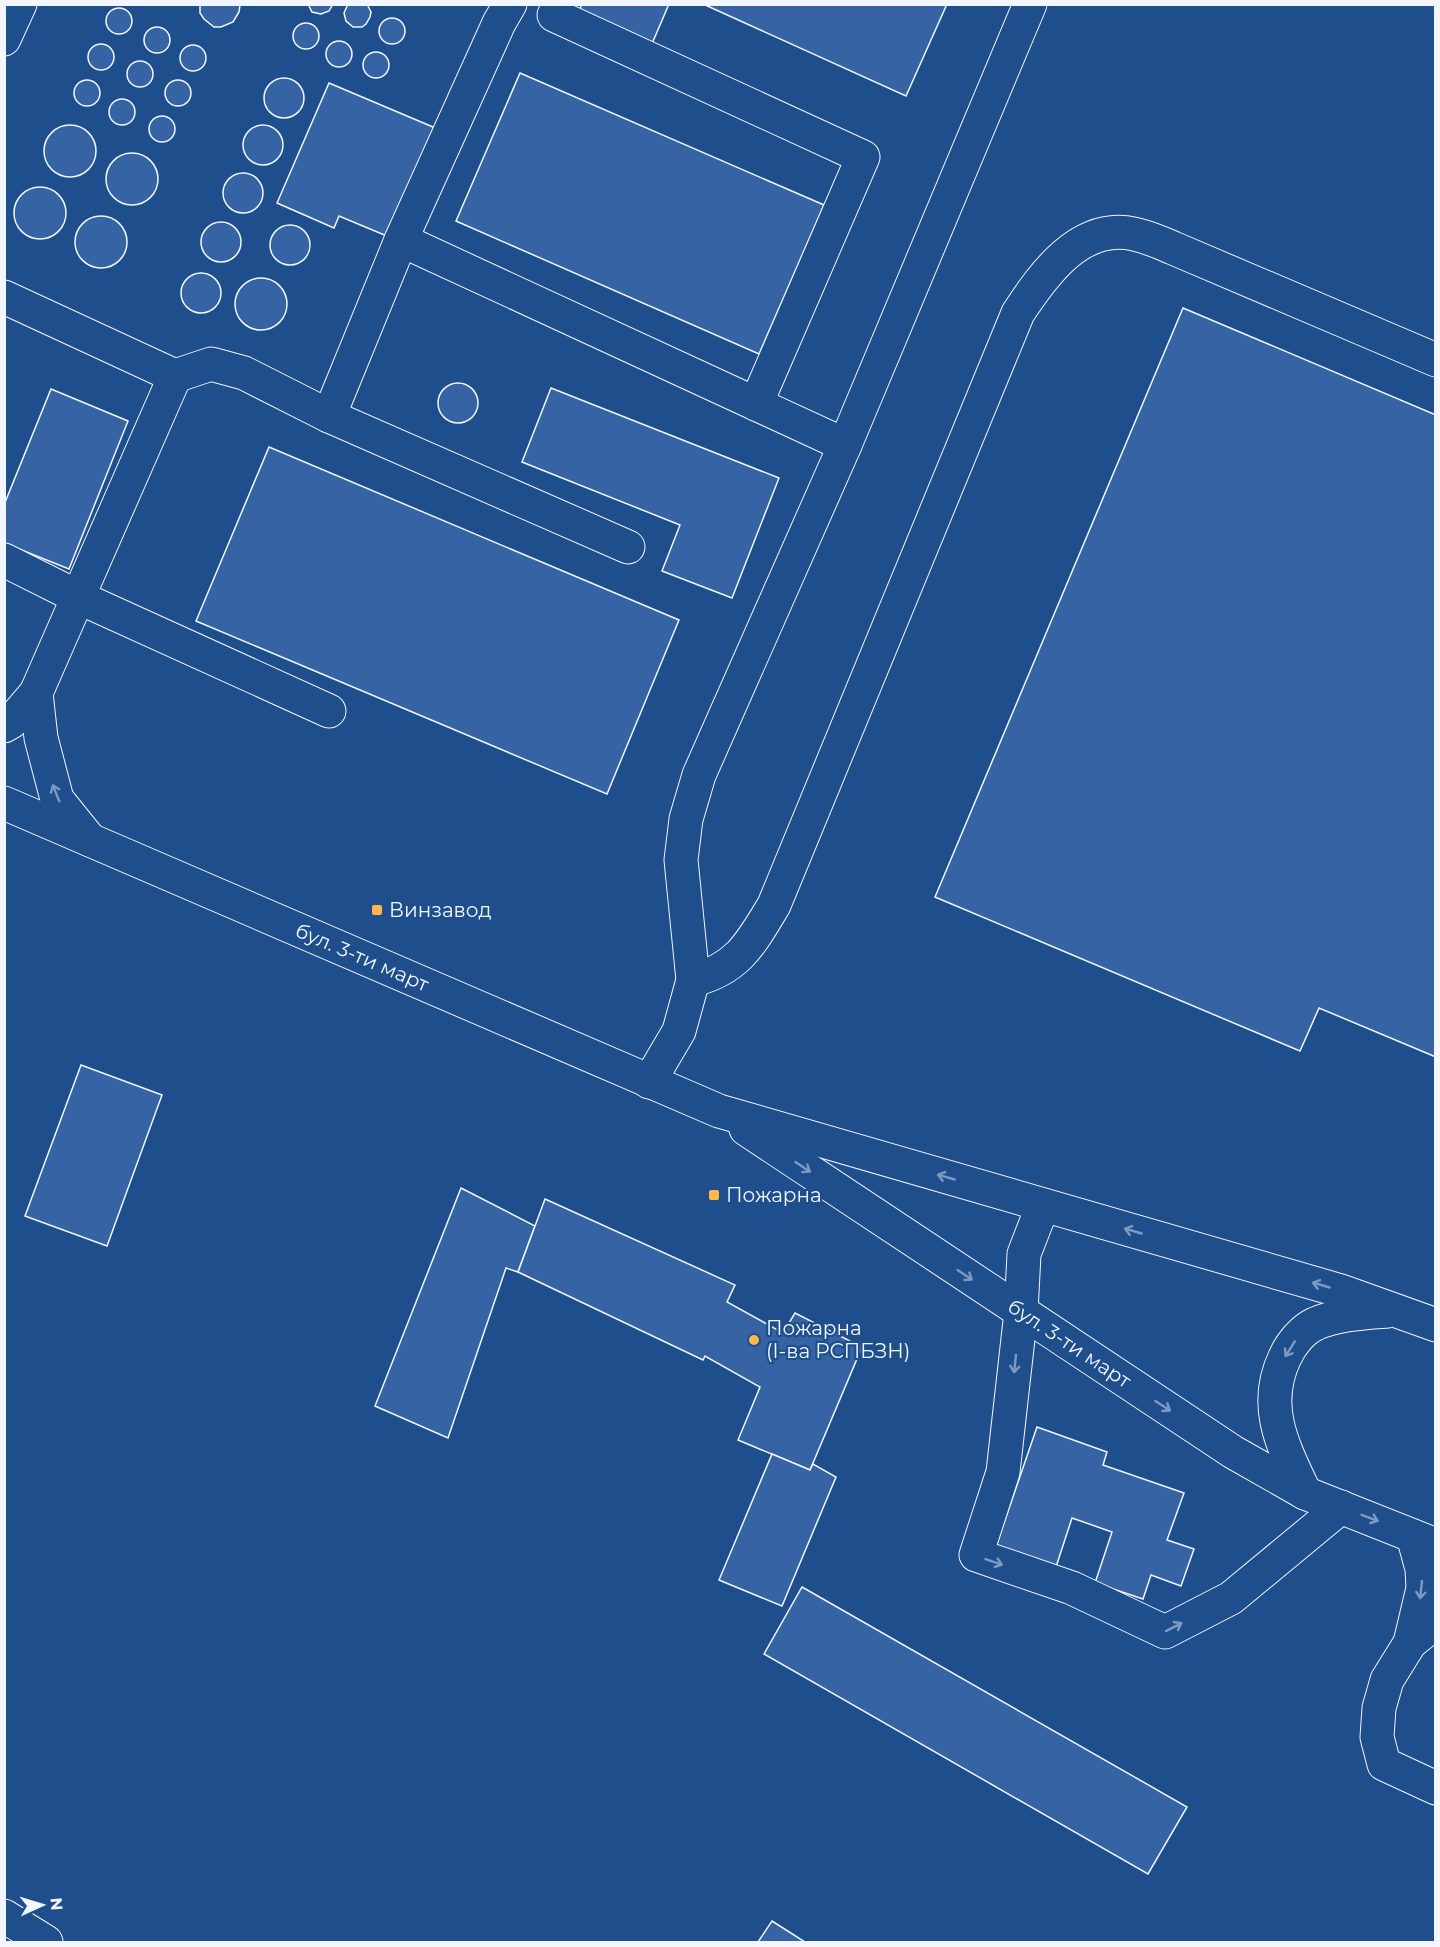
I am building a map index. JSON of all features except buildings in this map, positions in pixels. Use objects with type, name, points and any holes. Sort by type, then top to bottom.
[{"type":"main road","points":[[4,39],[20,4]]},
{"type":"main road","points":[[329,416],[401,240],[510,4]]},
{"type":"main road","points":[[649,1082],[679,1031],[693,980],[681,860],[689,808],[699,775],[845,445],[1030,4]]},
{"type":"main road","points":[[554,15],[863,157],[756,404]]},
{"type":"main road","points":[[693,980],[710,976],[737,959],[774,905],[1018,313],[1047,271],[1060,258],[1094,236],[1132,233],[1173,248],[1436,360]]},
{"type":"main road","points":[[401,240],[845,445]]},
{"type":"main road","points":[[4,297],[175,376],[211,364],[244,373],[329,416],[628,547]]},
{"type":"main road","points":[[4,726],[11,722],[36,693],[175,376]]},
{"type":"main road","points":[[4,561],[329,711]]},
{"type":"main road","points":[[36,693],[41,738],[57,799],[90,840]]},
{"type":"main road","name":"бул. 3-ти март","points":[[4,803],[719,1111],[1330,1288],[1399,1310],[1436,1325]]},
{"type":"main road","name":"бул. 3-ти март","points":[[719,1111],[1233,1452],[1305,1493],[1424,1540]]},
{"type":"main road","points":[[1043,1205],[1024,1254],[1021,1312],[1003,1472],[976,1556],[1072,1588],[1164,1632],[1231,1598],[1341,1507]]},
{"type":"main road","points":[[1305,1493],[1283,1446],[1275,1415],[1274,1386],[1291,1344],[1313,1325],[1344,1315],[1399,1310]]},
{"type":"main road","points":[[1424,1540],[1423,1588],[1410,1643],[1388,1680],[1379,1708],[1377,1737],[1384,1764],[1436,1788]]},
{"type":"main road","points":[[1410,1643],[1436,1622]]},
{"type":"main road","points":[[4,1916],[46,1942]]},
{"type":"place","name":"Винзавод","points":[[377,910]]},
{"type":"place","name":"Пожарна","points":[[714,1195]]},
{"type":"place","name":"Пожарна (I-ва РСПБЗН)","points":[[754,1340]]}]
